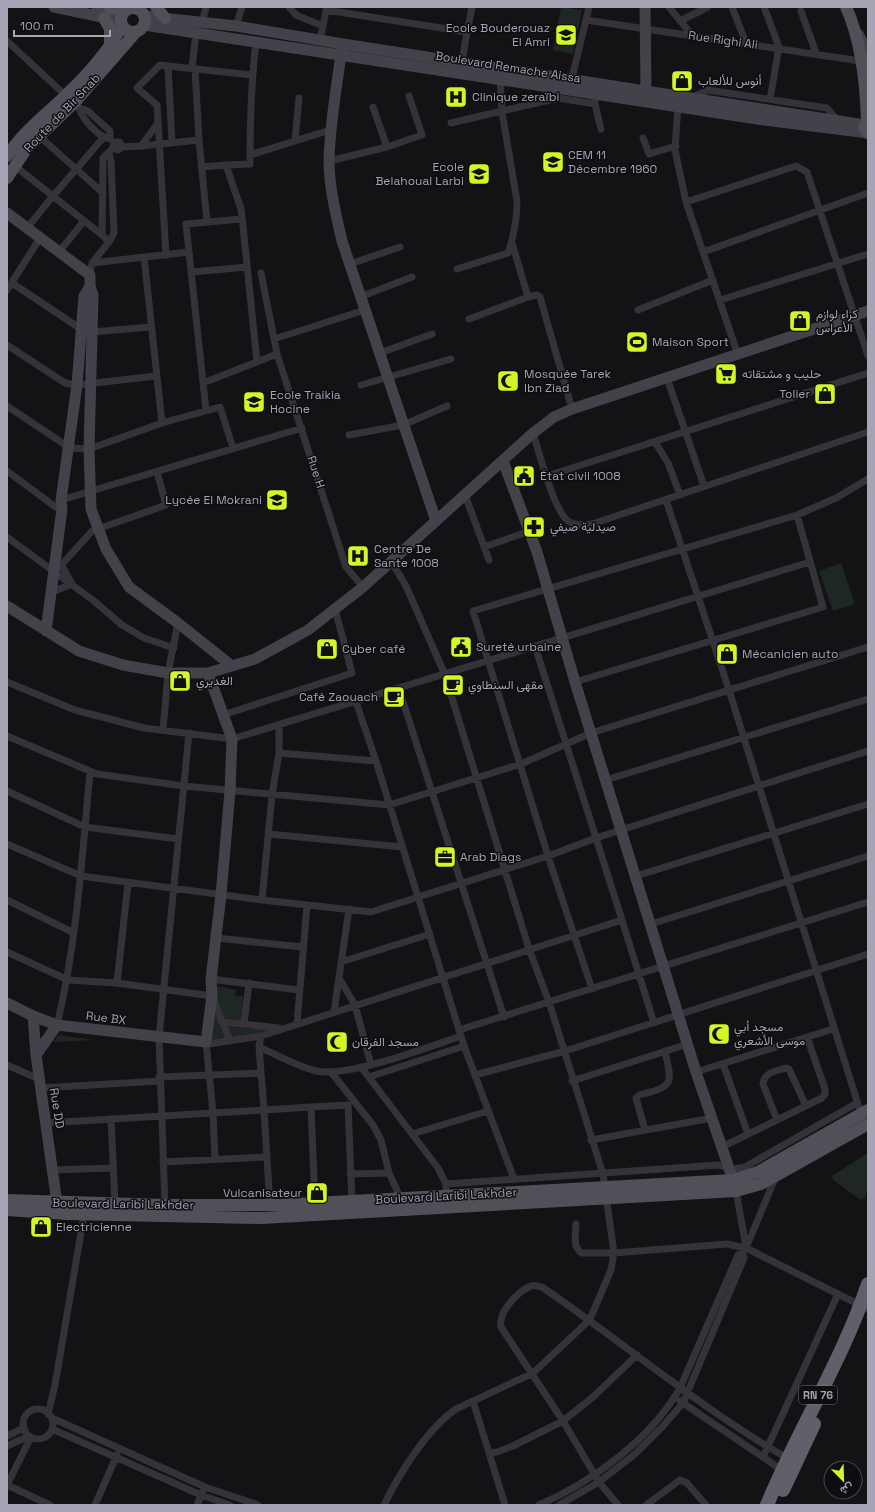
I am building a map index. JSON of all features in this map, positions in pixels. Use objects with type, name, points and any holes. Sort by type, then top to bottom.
[{"type":"highway","name":"RN 76","points":[[776,1505],[866,1309],[868,1284]]},
{"type":"highway","name":"RN 76","points":[[767,1505],[784,1464],[866,1309]]},
{"type":"main road","points":[[156,7],[165,18]]},
{"type":"main road","points":[[846,7],[855,27],[865,58],[867,125]]},
{"type":"main road","points":[[110,46],[110,29],[120,14],[138,9],[143,19],[128,31],[120,14]]},
{"type":"main road","name":"Route de Bir Snab","points":[[7,156],[32,126],[73,103],[110,46],[120,14]]},
{"type":"main road","name":"Route de Bir Snab","points":[[7,178],[38,135],[73,103],[143,19]]},
{"type":"main road","name":"Boulevard Laribi Lakhder","points":[[7,1200],[84,1214],[287,1217],[606,1192],[733,1180],[758,1172],[862,1109]]},
{"type":"main road","name":"Boulevard Laribi Lakhder","points":[[733,1180],[757,1186],[868,1124]]},
{"type":"main road","name":"Boulevard Laribi Lakhder","points":[[7,1210],[115,1204],[270,1206],[315,1204],[401,1199],[446,1190],[606,1192]]},
{"type":"street","points":[[54,7],[120,14]]},
{"type":"street","points":[[98,7],[120,14]]},
{"type":"street","points":[[206,7],[199,28],[193,68],[207,222]]},
{"type":"street","points":[[236,26],[242,7]]},
{"type":"street","points":[[289,7],[296,15],[323,26]]},
{"type":"street","points":[[462,62],[472,7]]},
{"type":"street","points":[[572,78],[589,7]]},
{"type":"street","points":[[645,7],[646,90]]},
{"type":"street","points":[[669,7],[692,35]]},
{"type":"street","points":[[680,21],[708,7]]},
{"type":"street","points":[[732,7],[746,43]]},
{"type":"street","points":[[764,7],[779,48],[770,99]]},
{"type":"street","points":[[320,40],[327,9],[467,32]]},
{"type":"street","points":[[801,12],[816,53]]},
{"type":"street","name":"Boulevard Remache Aissa","points":[[143,19],[165,18],[256,42],[342,49],[462,62],[646,90],[678,101],[693,98],[867,125]]},
{"type":"street","name":"Boulevard Remache Aissa","points":[[143,19],[199,28],[236,26],[320,40],[342,49],[500,79],[560,93],[595,98],[678,101],[856,133],[867,125]]},
{"type":"street","name":"Rue Righi Ali","points":[[586,20],[779,48],[865,58]]},
{"type":"street","points":[[7,41],[73,103],[82,115],[110,144],[118,150],[121,147],[199,140]]},
{"type":"street","points":[[201,167],[250,164],[252,75],[256,42]]},
{"type":"street","points":[[342,49],[330,130],[329,161],[333,203],[342,241],[360,297],[436,521]]},
{"type":"street","points":[[166,255],[157,105],[137,88],[160,65],[252,75]]},
{"type":"street","points":[[168,66],[172,142]]},
{"type":"street","points":[[457,269],[502,256],[508,253],[512,242],[517,214],[517,201],[502,112],[500,79]]},
{"type":"street","points":[[693,98],[708,90],[827,108],[838,121]]},
{"type":"street","points":[[451,123],[502,112],[560,93]]},
{"type":"street","points":[[329,161],[387,147],[422,135],[409,96]]},
{"type":"street","points":[[295,141],[299,98]]},
{"type":"street","points":[[595,98],[601,129]]},
{"type":"street","points":[[678,101],[676,159],[686,202],[738,355]]},
{"type":"street","points":[[372,107],[387,147]]},
{"type":"street","points":[[141,146],[158,123]]},
{"type":"street","points":[[250,155],[330,130]]},
{"type":"street","points":[[38,135],[103,193]]},
{"type":"street","points":[[643,138],[649,154],[676,146]]},
{"type":"street","points":[[28,228],[76,168],[110,144]]},
{"type":"street","points":[[102,235],[103,158],[110,144]]},
{"type":"street","points":[[110,144],[114,233],[109,242],[92,263],[90,280],[84,296],[90,383],[89,449],[91,509],[106,548],[129,587],[178,623],[232,666]]},
{"type":"street","points":[[226,165],[242,219],[257,362]]},
{"type":"street","points":[[15,166],[109,242]]},
{"type":"street","points":[[686,202],[796,166],[807,172],[856,314],[868,356]]},
{"type":"street","points":[[703,252],[868,193]]},
{"type":"street","points":[[7,213],[59,252],[90,280]]},
{"type":"street","points":[[206,410],[186,224],[242,219]]},
{"type":"street","points":[[59,252],[84,221]]},
{"type":"street","points":[[7,290],[40,238]]},
{"type":"street","points":[[512,242],[528,297]]},
{"type":"street","points":[[350,264],[400,247]]},
{"type":"street","points":[[92,263],[189,252]]},
{"type":"street","points":[[720,300],[868,254]]},
{"type":"street","points":[[144,257],[162,423]]},
{"type":"street","points":[[192,272],[247,267]]},
{"type":"street","name":"Rue H","points":[[261,273],[277,354],[346,566],[362,587]]},
{"type":"street","points":[[360,297],[412,278]]},
{"type":"street","points":[[638,310],[713,280]]},
{"type":"street","points":[[12,283],[86,331],[151,327]]},
{"type":"street","points":[[469,319],[528,297],[537,295],[540,297],[572,409]]},
{"type":"street","points":[[274,339],[365,310]]},
{"type":"street","points":[[7,606],[79,651],[123,665],[168,673],[208,673],[255,659],[308,630],[362,587],[533,433],[554,417],[572,409],[868,311]]},
{"type":"street","points":[[46,631],[52,592],[58,568],[61,500],[70,448],[77,385],[86,331]]},
{"type":"street","points":[[380,353],[432,334]]},
{"type":"street","points":[[7,345],[65,383],[77,385],[156,376]]},
{"type":"street","points":[[203,383],[277,354]]},
{"type":"street","points":[[361,385],[451,359]]},
{"type":"street","points":[[547,476],[868,373]]},
{"type":"street","points":[[667,378],[704,486]]},
{"type":"street","points":[[7,406],[70,448],[89,449],[162,423],[220,407],[232,448]]},
{"type":"street","points":[[349,435],[403,425],[447,406]]},
{"type":"street","points":[[61,500],[302,428]]},
{"type":"street","points":[[533,433],[561,514],[569,521],[578,525],[592,524],[868,432]]},
{"type":"street","points":[[654,442],[668,463],[680,495]]},
{"type":"street","points":[[503,461],[537,552],[574,682],[665,966],[696,1072],[733,1180],[745,1250]]},
{"type":"street","points":[[7,471],[61,511]]},
{"type":"street","points":[[58,568],[87,536],[98,528],[166,505],[157,472]]},
{"type":"street","points":[[592,989],[548,856],[473,611],[797,515],[836,498],[868,479]]},
{"type":"street","points":[[465,495],[489,560]]},
{"type":"street","points":[[666,500],[744,737],[834,1029],[862,1109]]},
{"type":"street","points":[[574,682],[823,607],[797,515]]},
{"type":"street","points":[[484,547],[530,531]]},
{"type":"street","points":[[7,537],[58,568],[72,584],[122,625],[144,638],[174,648]]},
{"type":"street","points":[[384,1505],[396,1482],[435,1427],[451,1413],[533,1373],[590,1319],[611,1270],[614,1253],[603,1174],[572,1081],[565,1051],[549,1002],[529,949],[445,675],[406,586],[392,561]]},
{"type":"street","points":[[7,682],[76,710],[144,728],[232,739],[488,662],[535,646],[810,562]]},
{"type":"street","points":[[58,568],[72,584]]},
{"type":"street","points":[[52,592],[72,584]]},
{"type":"street","points":[[223,715],[352,673],[335,608]]},
{"type":"street","points":[[163,730],[168,673],[178,623]]},
{"type":"street","points":[[535,646],[654,1023]]},
{"type":"street","points":[[7,736],[90,772],[184,786],[389,806],[521,764],[591,733],[868,648]]},
{"type":"street","points":[[208,673],[232,739],[230,791],[221,895],[211,979],[212,996],[206,1042],[213,1113],[215,1159]]},
{"type":"street","points":[[399,689],[504,1017]]},
{"type":"street","points":[[606,780],[868,698]]},
{"type":"street","points":[[356,702],[376,761],[464,1046],[514,1179]]},
{"type":"street","points":[[262,900],[272,795],[279,753],[279,725]]},
{"type":"street","points":[[165,1205],[159,1079],[159,1037],[189,733]]},
{"type":"street","points":[[7,844],[81,876],[128,884],[174,888],[262,900],[371,912],[548,856],[621,829],[759,787],[868,751]]},
{"type":"street","points":[[279,753],[376,761]]},
{"type":"street","points":[[36,1055],[58,1025],[68,980],[81,876],[90,772]]},
{"type":"street","points":[[7,791],[85,827],[178,839]]},
{"type":"street","points":[[636,876],[868,804]]},
{"type":"street","points":[[269,834],[402,847]]},
{"type":"street","points":[[651,924],[868,856]]},
{"type":"street","points":[[117,983],[128,884]]},
{"type":"street","points":[[7,900],[74,933]]},
{"type":"street","points":[[259,1047],[316,1071],[331,1072],[371,1065],[549,1002],[868,902]]},
{"type":"street","points":[[296,1024],[307,905]]},
{"type":"street","points":[[334,1012],[349,909]]},
{"type":"street","points":[[206,1042],[209,1044],[261,1036],[573,934],[622,920]]},
{"type":"street","points":[[341,962],[430,934]]},
{"type":"street","points":[[216,938],[303,946]]},
{"type":"street","points":[[7,952],[68,980],[117,983],[212,996]]},
{"type":"street","points":[[475,1075],[565,1051],[868,954]]},
{"type":"street","points":[[339,978],[355,1005],[371,1065]]},
{"type":"street","points":[[211,979],[300,990]]},
{"type":"street","points":[[244,1024],[249,983]]},
{"type":"street","points":[[212,996],[230,1041]]},
{"type":"street","name":"Rue BX","points":[[7,1003],[33,1016],[58,1025],[206,1042]]},
{"type":"street","name":"Rue DD","points":[[33,1016],[39,1083],[53,1170],[57,1208]]},
{"type":"street","points":[[222,1022],[283,1028]]},
{"type":"street","points":[[696,1072],[834,1029]]},
{"type":"street","points":[[261,1036],[259,1047],[270,1206]]},
{"type":"street","points":[[722,1147],[822,1098],[825,1094],[825,1089],[806,1037]]},
{"type":"street","points":[[572,1081],[688,1044]]},
{"type":"street","points":[[369,1077],[464,1046]]},
{"type":"street","points":[[645,1130],[636,1098],[638,1095],[661,1090],[667,1086],[670,1078],[666,1051]]},
{"type":"street","points":[[723,1064],[748,1134]]},
{"type":"street","points":[[7,1065],[39,1083],[159,1079],[262,1073]]},
{"type":"street","points":[[361,1067],[438,1168],[446,1190],[514,1179],[718,1165],[733,1180]]},
{"type":"street","points":[[777,1120],[763,1084],[763,1079],[766,1075],[786,1068],[789,1069],[806,1106]]},
{"type":"street","points":[[331,1072],[374,1125],[381,1140],[389,1173],[401,1199]]},
{"type":"street","points":[[46,1123],[348,1105],[352,1202]]},
{"type":"street","points":[[311,1107],[315,1204]]},
{"type":"street","points":[[412,1134],[488,1111]]},
{"type":"street","points":[[591,1140],[712,1118]]},
{"type":"street","points":[[111,1119],[112,1168],[115,1204]]},
{"type":"street","points":[[163,1162],[266,1157]]},
{"type":"street","points":[[53,1170],[112,1168]]},
{"type":"street","points":[[350,1174],[389,1173]]},
{"type":"street","points":[[559,1505],[599,1482],[635,1454],[664,1426],[683,1403],[744,1258],[745,1250],[776,1176]]},
{"type":"street","points":[[52,1429],[50,1416],[84,1214]]},
{"type":"street","points":[[576,1224],[576,1246],[578,1250],[582,1252],[614,1253],[727,1244],[745,1250],[838,1294],[866,1309]]},
{"type":"street","points":[[539,1505],[594,1474],[636,1442],[654,1424],[675,1397],[680,1388],[738,1255],[745,1250]]},
{"type":"street","points":[[618,1505],[599,1482],[533,1373],[501,1327],[500,1321],[503,1313],[516,1296],[529,1286],[534,1285],[542,1287],[590,1319],[688,1394],[768,1447],[784,1464]]},
{"type":"street","points":[[763,1457],[838,1294]]},
{"type":"street","points":[[489,1453],[497,1452],[513,1446],[563,1421],[593,1397],[637,1355]]},
{"type":"street","points":[[675,1397],[763,1457],[784,1464]]},
{"type":"street","points":[[473,1401],[505,1505]]},
{"type":"street","points":[[30,1437],[24,1428],[24,1419],[33,1411],[41,1410],[50,1416],[119,1449],[205,1487],[258,1505]]},
{"type":"street","points":[[7,1436],[24,1428]]},
{"type":"street","points":[[7,1446],[30,1437],[44,1438],[52,1429]]},
{"type":"street","points":[[52,1429],[201,1495],[230,1505]]},
{"type":"street","points":[[30,1437],[7,1485],[47,1504]]},
{"type":"street","points":[[96,1505],[119,1449]]},
{"type":"street","points":[[646,1505],[680,1480],[687,1483],[706,1505]]},
{"type":"street","points":[[197,1505],[205,1487]]},
{"type":"shaded area","points":[[561,7],[582,10],[573,54],[553,50]]},
{"type":"shaded area","points":[[841,563],[855,604],[833,611],[819,571]]},
{"type":"shaded area","points":[[216,986],[236,990],[235,996],[243,996],[242,1018],[240,1021],[225,1021],[217,1004]]},
{"type":"shaded area","points":[[214,1007],[226,1039],[208,1041]]},
{"type":"shaded area","points":[[228,1027],[265,1030],[265,1031],[231,1041]]},
{"type":"shaded area","points":[[59,1035],[94,1040],[53,1042]]},
{"type":"shaded area","points":[[868,1153],[868,1187],[865,1198],[861,1200],[833,1180],[832,1176]]},
{"type":"place","name":"Ecole Bouderouaz El Amri","points":[[566,35]]},
{"type":"place","name":"أنوس للألعاب","points":[[682,81]]},
{"type":"place","name":"Clinique zeraïbi","points":[[456,97]]},
{"type":"place","name":"CEM 11 Décembre 1960","points":[[553,162]]},
{"type":"place","name":"Ecole Belahoual Larbi","points":[[479,174]]},
{"type":"place","name":"كراء لوازم الأعراس","points":[[800,321]]},
{"type":"place","name":"Maison Sport","points":[[637,342]]},
{"type":"place","name":"حليب و مشتقاته","points":[[726,374]]},
{"type":"place","name":"Mosquée Tarek Ibn Ziad","points":[[508,381]]},
{"type":"place","name":"Tolier","points":[[825,394]]},
{"type":"place","name":"Ecole Traikia Hocine","points":[[254,402]]},
{"type":"place","name":"État civil 1008","points":[[524,476]]},
{"type":"place","name":"Lycée El Mokrani","points":[[277,500]]},
{"type":"place","name":"صيدلية صيفي","points":[[534,527]]},
{"type":"place","name":"Centre De Sante 1008","points":[[358,556]]},
{"type":"place","name":"Sureté urbaine","points":[[461,647]]},
{"type":"place","name":"Cyber café","points":[[327,649]]},
{"type":"place","name":"Mécanicien auto","points":[[727,654]]},
{"type":"place","name":"الغديري","points":[[180,681]]},
{"type":"place","name":"مقهى السنطاوي","points":[[453,685]]},
{"type":"place","name":"Café Zaouach","points":[[394,697]]},
{"type":"place","name":"Arab Diags","points":[[445,857]]},
{"type":"place","name":"مسجد أبي موسى الأشعري","points":[[719,1034]]},
{"type":"place","name":"مسجد الفرقان","points":[[337,1042]]},
{"type":"place","name":"Vulcanisateur","points":[[317,1193]]},
{"type":"place","name":"Electricienne","points":[[41,1227]]}]
